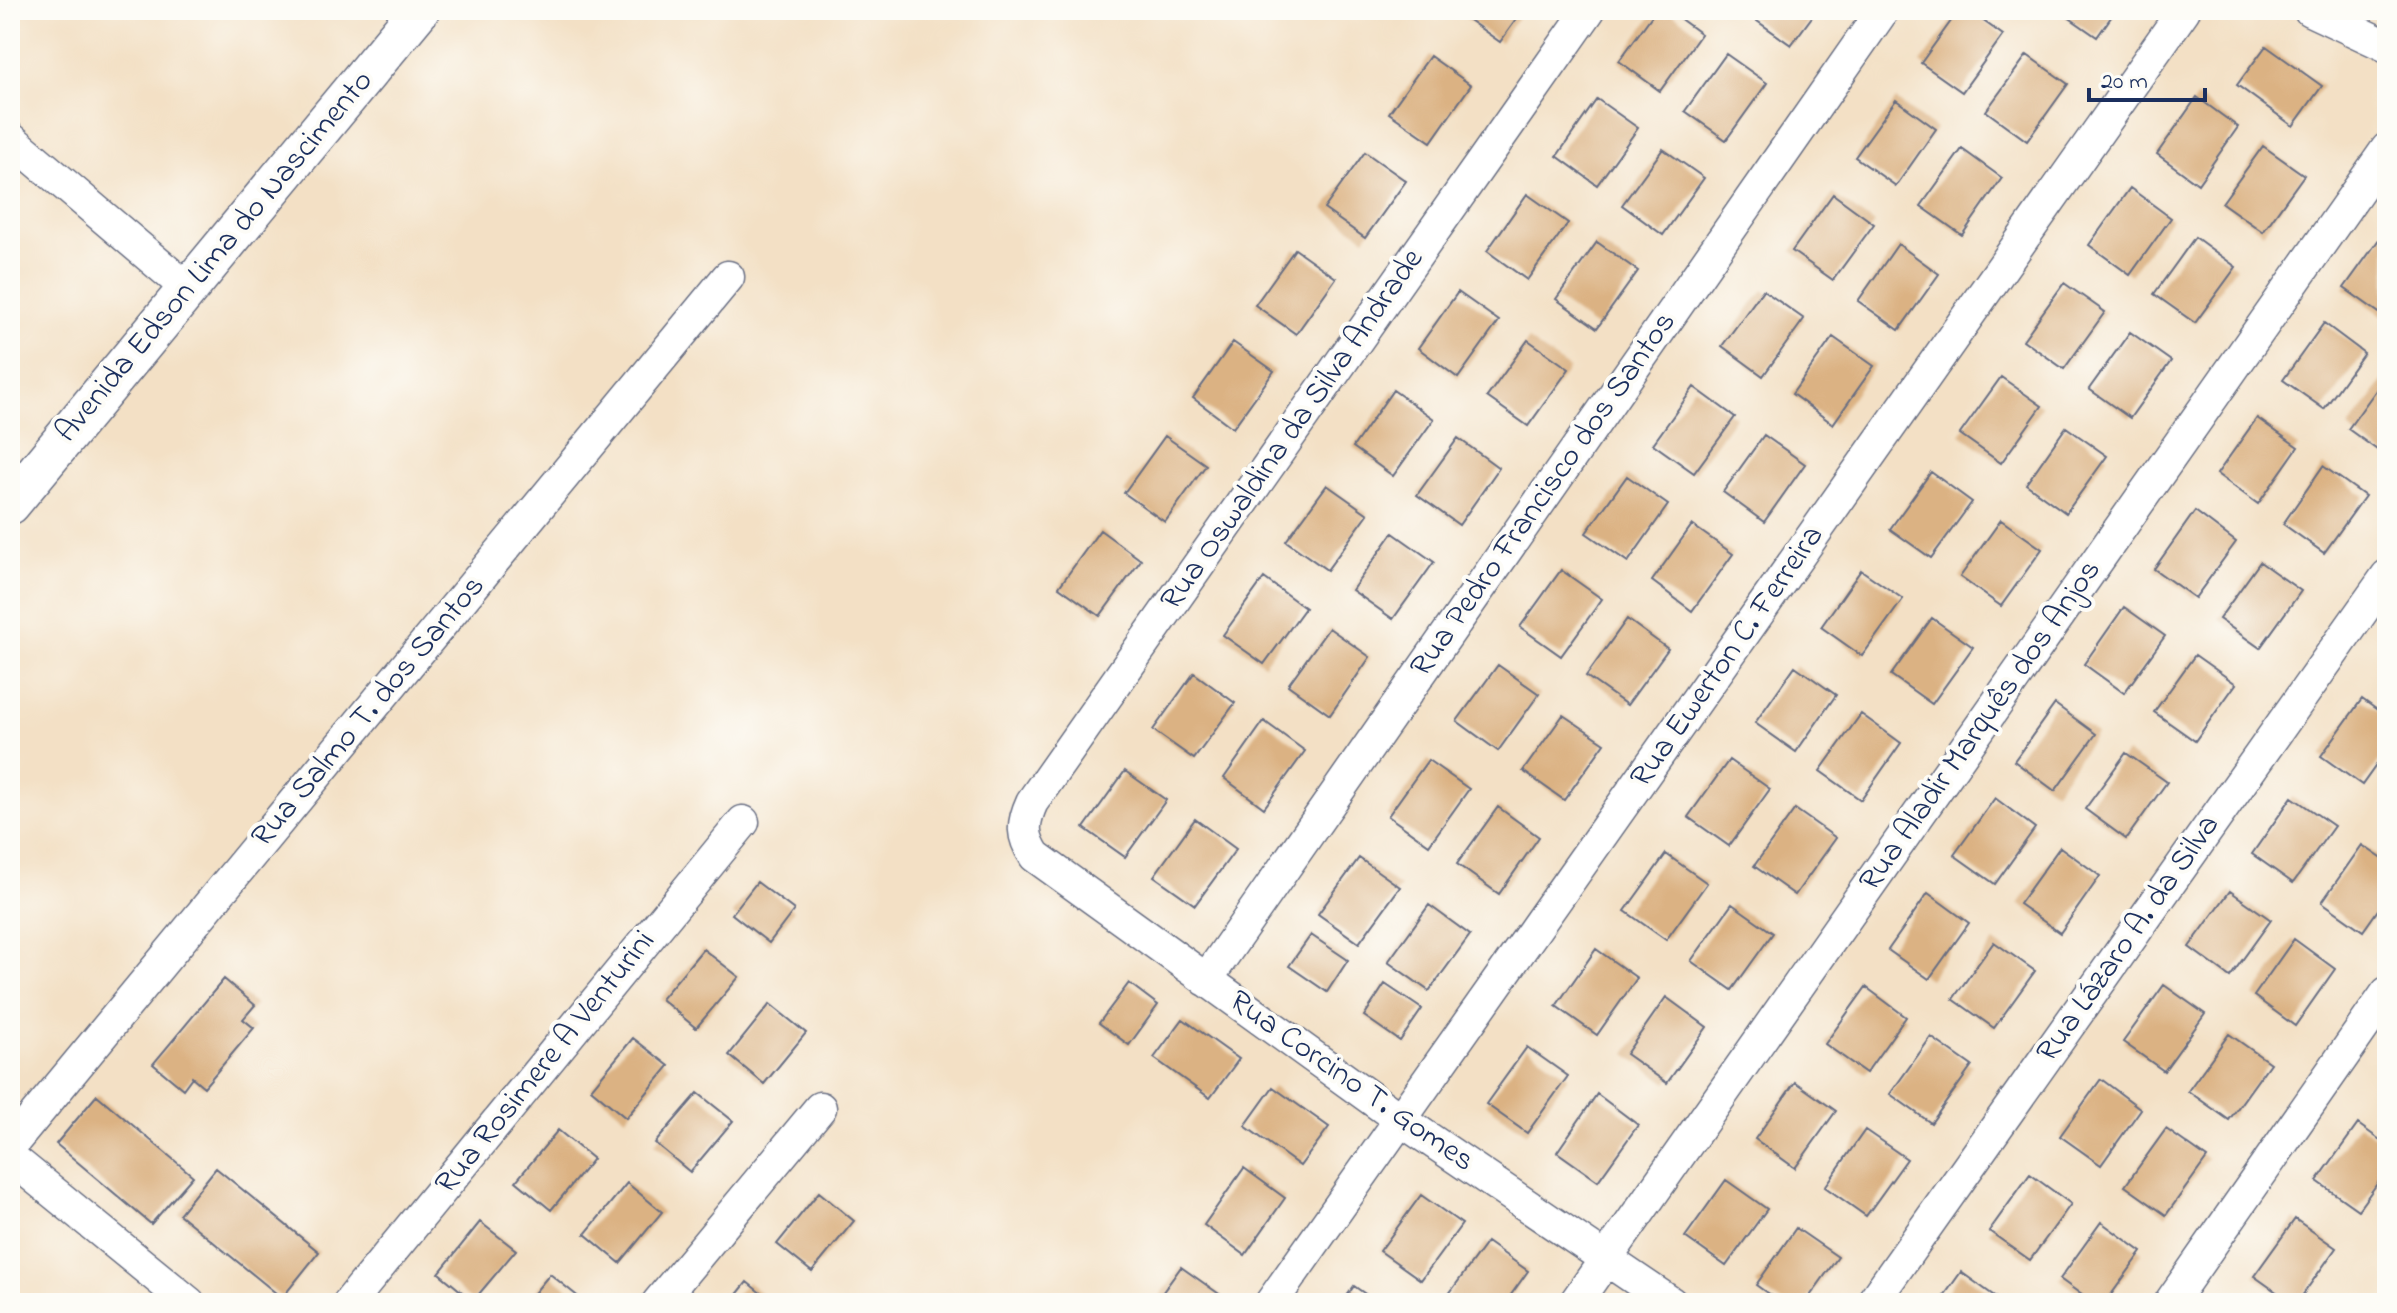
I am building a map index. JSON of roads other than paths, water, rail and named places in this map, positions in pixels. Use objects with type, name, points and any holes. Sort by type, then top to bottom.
[{"type":"street","name":"Avenida Edson Lima do Nascimento","points":[[10,504],[419,10]]},
{"type":"street","name":"Rua Oswaldina da Silva Andrade","points":[[1035,856],[1024,840],[1023,821],[1032,802],[1589,10]]},
{"type":"street","name":"Rua Pedro Francisco dos Santos","points":[[1206,980],[1883,10]]},
{"type":"street","name":"Rua Ewerton C. Ferreira","points":[[1271,1303],[2184,10]]},
{"type":"street","points":[[2310,10],[2387,46]]},
{"type":"street","points":[[10,138],[188,289]]},
{"type":"street","name":"Rua Aladir Marquês dos Anjos","points":[[1575,1303],[2387,149]]},
{"type":"street","name":"Rua Salmo T. dos Santos","points":[[10,1146],[728,277]]},
{"type":"street","name":"Rua Lázaro A. da Silva","points":[[1872,1303],[2387,576]]},
{"type":"street","name":"Rua Rosimere A Venturini","points":[[349,1303],[743,822]]},
{"type":"street","name":"Rua Corcino T. Gomes","points":[[1035,856],[1401,1120],[1671,1303]]},
{"type":"street","points":[[2170,1303],[2387,993]]},
{"type":"street","points":[[658,1303],[820,1108]]},
{"type":"street","points":[[10,1157],[189,1303]]}]
